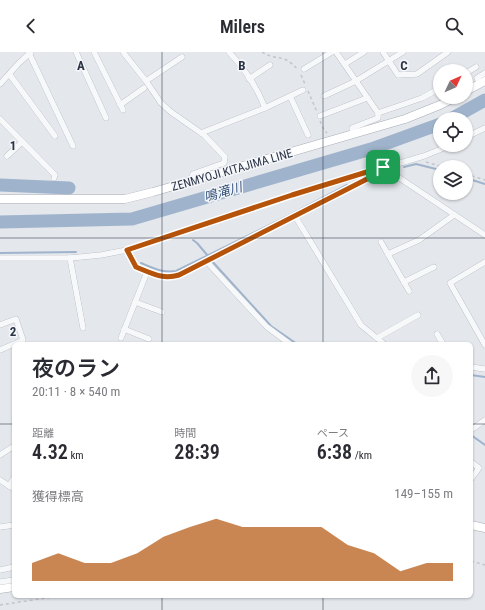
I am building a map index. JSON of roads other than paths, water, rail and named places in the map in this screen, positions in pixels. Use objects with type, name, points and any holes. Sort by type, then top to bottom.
[{"type":"main road","points":[[473,87],[483,82]]},
{"type":"main road","name":"ZENMYOJI KITAJIMA LINE","points":[[0,199],[125,199],[191,182],[406,119],[442,104]]},
{"type":"main road","points":[[473,525],[485,528]]},
{"type":"main road","points":[[0,589],[12,587]]},
{"type":"street","points":[[76,52],[106,118]]},
{"type":"street","points":[[94,52],[122,107],[144,88]]},
{"type":"street","points":[[123,52],[161,103],[200,133],[225,157],[224,163],[193,174],[191,182]]},
{"type":"street","points":[[229,52],[249,78],[258,92],[265,108]]},
{"type":"street","points":[[304,69],[332,52]]},
{"type":"street","points":[[336,52],[378,114]]},
{"type":"street","points":[[345,64],[364,52]]},
{"type":"street","points":[[383,52],[398,75],[416,74],[448,52]]},
{"type":"street","points":[[324,96],[356,81],[403,52]]},
{"type":"street","points":[[0,84],[30,53],[73,146]]},
{"type":"street","points":[[146,81],[182,57]]},
{"type":"street","points":[[249,78],[270,65]]},
{"type":"street","points":[[483,82],[477,78],[485,73]]},
{"type":"street","points":[[10,74],[55,136]]},
{"type":"street","points":[[200,133],[265,108],[303,90]]},
{"type":"street","points":[[353,134],[352,128],[378,118],[378,114],[422,98],[433,92]]},
{"type":"street","points":[[290,96],[308,134]]},
{"type":"street","points":[[320,116],[367,98]]},
{"type":"street","points":[[0,119],[54,175],[54,178]]},
{"type":"street","points":[[473,134],[485,128]]},
{"type":"street","points":[[7,156],[22,142]]},
{"type":"street","points":[[0,258],[70,258],[101,255],[127,250],[292,195],[433,152]]},
{"type":"street","points":[[383,167],[485,235]]},
{"type":"street","points":[[127,250],[136,267],[161,277],[173,277],[369,178],[383,167]]},
{"type":"street","points":[[388,254],[419,240],[454,215]]},
{"type":"street","points":[[295,216],[361,324],[381,342]]},
{"type":"street","points":[[381,242],[409,291]]},
{"type":"street","points":[[70,258],[83,328]]},
{"type":"street","points":[[209,260],[267,327],[287,342]]},
{"type":"street","points":[[485,262],[450,283],[485,345]]},
{"type":"street","points":[[404,282],[434,267]]},
{"type":"street","points":[[121,338],[148,272]]},
{"type":"street","points":[[135,302],[162,312]]},
{"type":"street","points":[[376,338],[418,315]]},
{"type":"street","points":[[0,325],[16,319],[23,340],[18,342]]},
{"type":"street","points":[[124,329],[149,339]]},
{"type":"street","points":[[437,334],[442,342]]},
{"type":"street","points":[[0,350],[12,345]]},
{"type":"street","points":[[473,367],[485,369]]},
{"type":"street","points":[[473,429],[485,420]]},
{"type":"street","points":[[0,452],[12,447]]},
{"type":"street","points":[[473,464],[479,468],[473,476]]},
{"type":"street","points":[[0,480],[12,488]]},
{"type":"street","points":[[0,527],[12,525]]},
{"type":"street","points":[[0,570],[12,567]]},
{"type":"street","points":[[0,582],[12,580]]},
{"type":"waterway","name":"鳴滝川","points":[[464,112],[485,100]]},
{"type":"waterway","name":"鳴滝川","points":[[0,222],[132,219],[371,149],[433,127]]},
{"type":"waterway","points":[[404,167],[416,164],[433,168]]},
{"type":"waterway","points":[[473,180],[485,184]]},
{"type":"waterway","points":[[0,185],[69,188]]},
{"type":"waterway","points":[[141,263],[162,271],[176,271],[347,185]]},
{"type":"waterway","points":[[193,240],[208,256]]},
{"type":"waterway","points":[[0,253],[76,252]]},
{"type":"waterway","points":[[211,260],[271,326],[294,342]]},
{"type":"waterway","points":[[473,375],[485,377]]},
{"type":"waterway","points":[[473,436],[485,445]]}]
